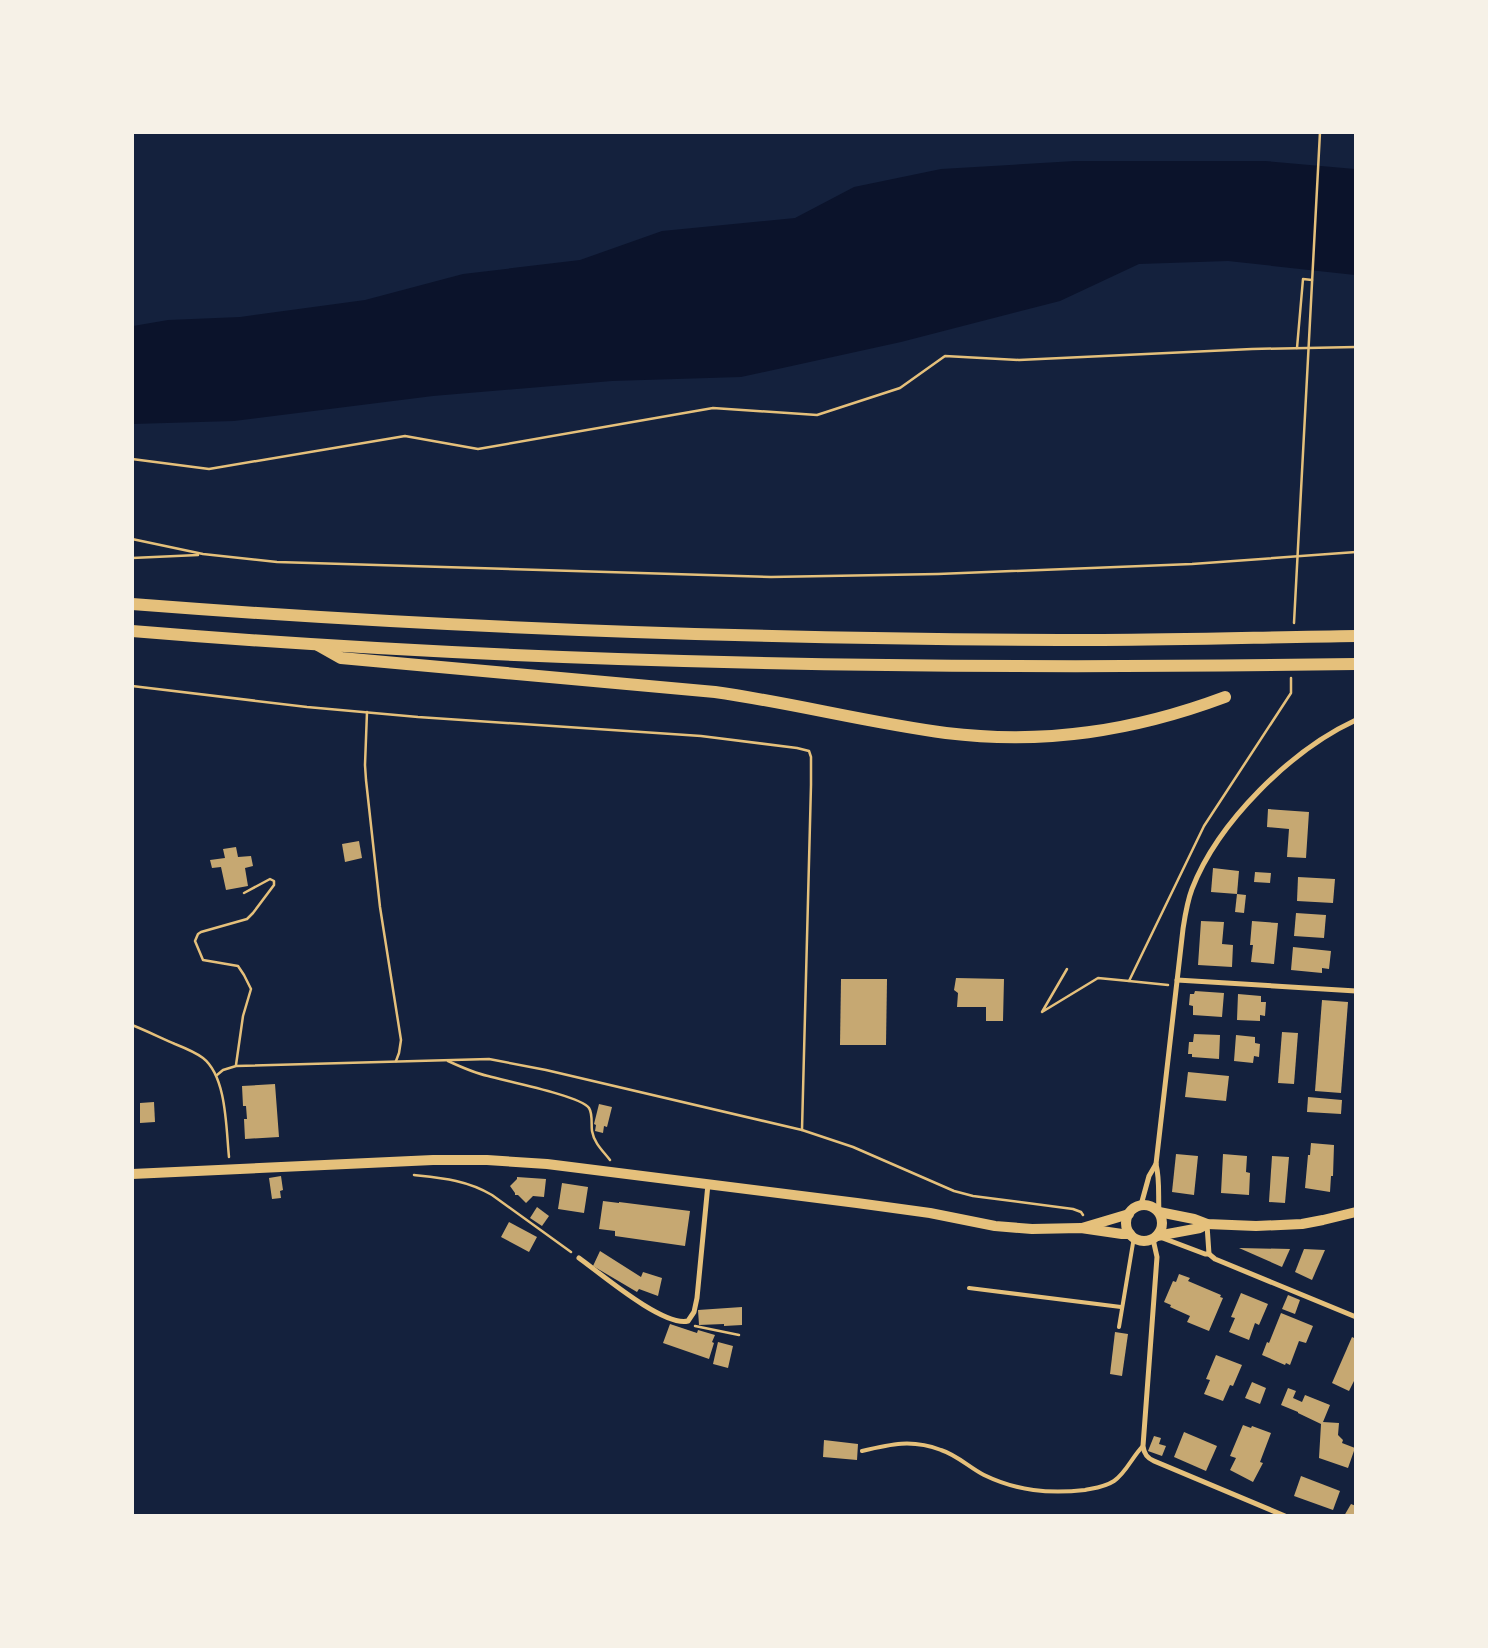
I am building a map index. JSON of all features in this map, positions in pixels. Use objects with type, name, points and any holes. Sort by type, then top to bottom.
[{"type":"highway","points":[[132,604],[483,625],[775,636],[1092,640],[1352,636]]},
{"type":"highway","points":[[132,631],[554,656],[841,664],[1122,667],[1356,664]]},
{"type":"highway","points":[[316,643],[340,658],[715,692],[765,699],[919,729],[996,737],[1060,736],[1105,730],[1174,715],[1225,697]]},
{"type":"main road","points":[[132,1174],[433,1160],[487,1160],[547,1164],[708,1184],[917,1211],[995,1226],[1032,1229],[1084,1227],[1129,1214],[1141,1205],[1151,1206],[1162,1217],[1162,1227],[1155,1237]]},
{"type":"main road","points":[[1159,1212],[1194,1219],[1207,1224],[1288,1225],[1323,1220],[1356,1212]]},
{"type":"main road","points":[[1129,1214],[1127,1224],[1132,1236]]},
{"type":"main road","points":[[1084,1227],[1132,1236],[1143,1241],[1200,1228],[1207,1224]]},
{"type":"street","points":[[1159,1212],[1159,1177],[1156,1164],[1183,929],[1190,896],[1201,868],[1220,839],[1251,800],[1284,767],[1323,737],[1356,720]]},
{"type":"street","points":[[1177,980],[1356,991]]},
{"type":"street","points":[[1141,1205],[1149,1176],[1156,1164]]},
{"type":"street","points":[[579,1258],[649,1308],[674,1320],[688,1321],[694,1312],[697,1298],[708,1184]]},
{"type":"street","points":[[1207,1224],[1209,1254]]},
{"type":"street","points":[[1284,1516],[1154,1461],[1146,1455],[1143,1446],[1157,1258],[1155,1237],[1209,1254],[1215,1259],[1356,1317]]},
{"type":"lane","points":[[1119,1327],[1128,1276],[1132,1236]]},
{"type":"lane","points":[[969,1288],[1122,1307]]},
{"type":"lane","points":[[862,1451],[894,1443],[929,1446],[948,1453],[997,1480],[1020,1487],[1053,1493],[1106,1486],[1119,1477],[1143,1446]]},
{"type":"path","points":[[1294,624],[1320,132]]},
{"type":"path","points":[[1297,348],[1302,279],[1312,280]]},
{"type":"path","points":[[132,459],[209,469],[405,436],[478,449],[713,408],[817,415],[900,388],[945,356],[1018,360],[1356,347]]},
{"type":"path","points":[[132,540],[203,554],[277,562],[771,576],[938,574],[1192,564],[1356,552]]},
{"type":"path","points":[[132,558],[203,554]]},
{"type":"path","points":[[1291,693],[1292,673]]},
{"type":"path","points":[[132,686],[418,718],[701,736],[806,750],[811,754],[811,785],[802,1130]]},
{"type":"path","points":[[368,712],[365,765],[380,907],[401,1040],[396,1061]]},
{"type":"path","points":[[236,1066],[243,1016],[251,989],[238,966],[203,960],[195,941],[198,934],[202,932],[247,919],[274,885],[274,882],[270,879],[244,893]]},
{"type":"path","points":[[1067,969],[1042,1012],[1098,978],[1129,981]]},
{"type":"path","points":[[132,1025],[196,1053],[208,1062],[217,1075],[222,1093],[231,1169]]},
{"type":"path","points":[[217,1075],[223,1070],[236,1066],[489,1059],[546,1070],[802,1130],[853,1147],[954,1191],[974,1196],[1073,1209],[1082,1212],[1084,1227]]},
{"type":"path","points":[[446,1060],[486,1076],[536,1088],[584,1104],[590,1110],[593,1137],[623,1174]]},
{"type":"path","points":[[408,1174],[454,1180],[482,1189],[492,1194],[579,1258]]},
{"type":"path","points":[[688,1321],[699,1328],[739,1335]]},
{"type":"water","points":[[1075,161],[1265,161],[1355,169],[1355,275],[1228,261],[1139,264],[1060,301],[901,342],[741,377],[612,381],[433,396],[234,421],[133,424],[133,326],[168,320],[240,317],[365,300],[463,274],[580,260],[662,231],[795,218],[854,187],[941,169]]},
{"type":"building","points":[[1268,809],[1309,812],[1306,858],[1287,857],[1289,829],[1267,827]]},
{"type":"building","points":[[359,841],[362,858],[345,862],[342,844]]},
{"type":"building","points":[[236,847],[238,857],[251,856],[253,866],[245,868],[248,886],[226,890],[221,867],[212,868],[210,860],[225,858],[223,849]]},
{"type":"building","points":[[1213,868],[1239,871],[1237,894],[1211,892]]},
{"type":"building","points":[[1255,872],[1271,873],[1270,883],[1254,882]]},
{"type":"building","points":[[1298,877],[1335,879],[1333,903],[1297,901]]},
{"type":"building","points":[[1237,894],[1246,895],[1244,913],[1235,912]]},
{"type":"building","points":[[1296,913],[1326,915],[1324,938],[1294,936]]},
{"type":"building","points":[[1201,921],[1224,922],[1222,944],[1233,945],[1232,967],[1198,965]]},
{"type":"building","points":[[1252,921],[1278,923],[1274,964],[1251,962],[1253,945],[1250,945]]},
{"type":"building","points":[[1293,947],[1331,951],[1329,969],[1322,968],[1322,973],[1291,970]]},
{"type":"building","points":[[956,978],[1004,979],[1003,1021],[986,1021],[986,1007],[957,1007],[958,993],[954,990]]},
{"type":"building","points":[[841,979],[887,979],[886,1045],[840,1045]]},
{"type":"building","points":[[1195,991],[1224,993],[1222,1017],[1193,1015],[1193,1006],[1189,1005],[1190,994],[1194,994]]},
{"type":"building","points":[[1238,994],[1261,996],[1261,1002],[1266,1002],[1265,1016],[1260,1015],[1260,1021],[1237,1020]]},
{"type":"building","points":[[1322,1000],[1348,1002],[1341,1093],[1315,1091]]},
{"type":"building","points":[[1282,1032],[1298,1033],[1294,1084],[1278,1083]]},
{"type":"building","points":[[1194,1034],[1220,1035],[1219,1059],[1192,1057],[1192,1054],[1188,1054],[1189,1042],[1193,1042]]},
{"type":"building","points":[[1236,1035],[1255,1037],[1255,1043],[1260,1044],[1259,1057],[1254,1056],[1253,1063],[1234,1061]]},
{"type":"building","points":[[1188,1072],[1229,1076],[1226,1101],[1185,1097]]},
{"type":"building","points":[[275,1084],[279,1137],[245,1139],[244,1119],[247,1119],[246,1106],[243,1106],[242,1086]]},
{"type":"building","points":[[1308,1097],[1342,1100],[1341,1114],[1307,1112]]},
{"type":"building","points":[[154,1102],[155,1122],[140,1123],[140,1103]]},
{"type":"building","points":[[599,1104],[612,1107],[607,1127],[604,1126],[603,1133],[595,1131],[596,1125],[594,1124]]},
{"type":"building","points":[[1311,1143],[1334,1145],[1333,1176],[1331,1176],[1330,1192],[1305,1188]]},
{"type":"building","points":[[1176,1154],[1198,1156],[1194,1195],[1172,1192]]},
{"type":"building","points":[[1223,1154],[1247,1156],[1246,1172],[1250,1173],[1249,1195],[1221,1193]]},
{"type":"building","points":[[1272,1156],[1289,1157],[1285,1203],[1269,1202]]},
{"type":"building","points":[[281,1176],[283,1190],[280,1191],[281,1198],[272,1199],[269,1178]]},
{"type":"building","points":[[517,1177],[546,1179],[544,1197],[533,1196],[526,1203],[518,1195],[515,1195],[510,1186]]},
{"type":"building","points":[[562,1183],[588,1187],[584,1213],[558,1209]]},
{"type":"building","points":[[603,1201],[690,1211],[685,1246],[615,1236],[615,1231],[599,1229]]},
{"type":"building","points":[[537,1207],[549,1216],[542,1226],[530,1218]]},
{"type":"building","points":[[509,1222],[537,1237],[529,1252],[501,1237]]},
{"type":"building","points":[[1239,1248],[1290,1249],[1282,1267]]},
{"type":"building","points":[[1304,1249],[1325,1250],[1312,1280],[1295,1272]]},
{"type":"building","points":[[600,1251],[641,1277],[643,1272],[662,1278],[658,1296],[639,1289],[637,1292],[593,1266]]},
{"type":"building","points":[[1179,1274],[1190,1278],[1188,1281],[1221,1295],[1220,1297],[1223,1298],[1209,1331],[1187,1322],[1190,1316],[1170,1307],[1171,1305],[1164,1302],[1173,1281],[1176,1282]]},
{"type":"building","points":[[1241,1293],[1268,1304],[1259,1325],[1255,1323],[1249,1340],[1229,1332],[1235,1318],[1231,1317]]},
{"type":"building","points":[[1288,1295],[1300,1300],[1295,1314],[1282,1309]]},
{"type":"building","points":[[742,1307],[742,1325],[699,1325],[698,1310]]},
{"type":"building","points":[[1281,1313],[1313,1326],[1306,1343],[1299,1341],[1290,1365],[1286,1363],[1285,1365],[1262,1355]]},
{"type":"building","points":[[670,1324],[697,1333],[698,1330],[715,1335],[709,1359],[663,1343]]},
{"type":"building","points":[[1115,1332],[1128,1334],[1122,1376],[1110,1374]]},
{"type":"building","points":[[1352,1337],[1356,1339],[1356,1377],[1349,1391],[1332,1383]]},
{"type":"building","points":[[718,1342],[733,1346],[728,1368],[713,1364]]},
{"type":"building","points":[[1216,1355],[1242,1365],[1233,1386],[1230,1385],[1223,1401],[1204,1394],[1210,1380],[1206,1379]]},
{"type":"building","points":[[1252,1382],[1266,1388],[1260,1404],[1245,1398]]},
{"type":"building","points":[[1288,1388],[1296,1391],[1293,1398],[1302,1402],[1305,1395],[1330,1405],[1323,1422],[1339,1423],[1338,1435],[1343,1440],[1342,1443],[1355,1448],[1348,1468],[1319,1458],[1321,1424],[1281,1405]]},
{"type":"building","points":[[1243,1425],[1251,1428],[1252,1426],[1271,1433],[1260,1462],[1263,1463],[1253,1482],[1230,1470],[1236,1458],[1230,1456]]},
{"type":"building","points":[[1184,1432],[1217,1446],[1206,1471],[1174,1457]]},
{"type":"building","points":[[1154,1436],[1161,1438],[1159,1444],[1166,1446],[1162,1456],[1148,1451]]},
{"type":"building","points":[[824,1440],[858,1444],[857,1460],[823,1457]]},
{"type":"building","points":[[1301,1476],[1340,1491],[1333,1510],[1294,1496]]},
{"type":"building","points":[[1351,1504],[1356,1506],[1356,1516],[1344,1516]]}]
